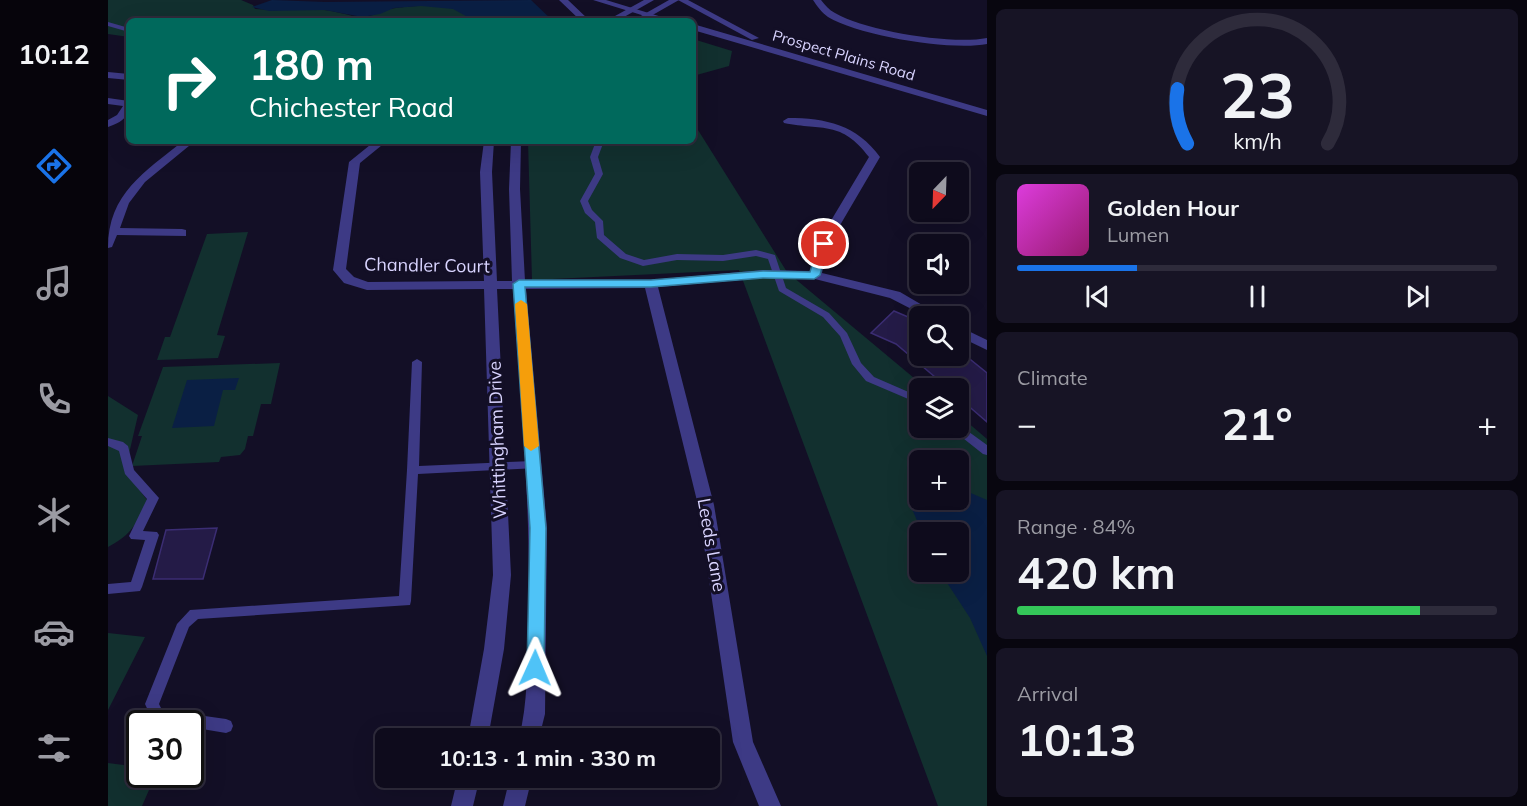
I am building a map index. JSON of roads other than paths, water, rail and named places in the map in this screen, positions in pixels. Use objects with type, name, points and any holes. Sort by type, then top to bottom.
[{"type":"street","points":[[563,0],[583,18]]},
{"type":"street","points":[[597,0],[660,18]]},
{"type":"street","points":[[616,18],[650,0]]},
{"type":"street","points":[[642,18],[675,0]]},
{"type":"street","points":[[682,0],[785,53]]},
{"type":"street","points":[[817,0],[829,14],[844,21],[913,39],[971,45],[987,41]]},
{"type":"street","name":"Prospect Plains Road","points":[[696,28],[987,113]]},
{"type":"street","points":[[696,38],[785,53]]},
{"type":"street","points":[[108,75],[126,77]]},
{"type":"street","points":[[108,101],[126,104]]},
{"type":"street","points":[[108,124],[116,122],[126,108]]},
{"type":"street","points":[[788,121],[816,121],[843,128],[863,140],[874,158],[824,244],[814,275]]},
{"type":"street","points":[[108,244],[112,227],[123,203],[141,180],[186,144]]},
{"type":"street","name":"Chandler Court","points":[[378,144],[355,162],[339,270],[349,280],[367,286],[651,284],[777,274],[814,275],[895,296],[914,306]]},
{"type":"street","name":"Whittingham Drive","points":[[480,728],[494,649],[502,575],[486,172],[489,144]]},
{"type":"street","name":"Whittingham Drive","points":[[516,144],[514,182],[519,284],[538,528],[534,714],[531,728]]},
{"type":"street","points":[[112,227],[182,233]]},
{"type":"street","name":"Leeds Lane","points":[[651,284],[706,505],[743,742],[770,806]]},
{"type":"street","points":[[969,336],[987,346]]},
{"type":"street","points":[[462,806],[466,788]]},
{"type":"street","points":[[514,806],[518,788]]},
{"type":"lane","points":[[108,24],[126,29]]},
{"type":"lane","points":[[599,144],[594,157],[599,174],[584,201],[588,211],[599,221],[600,236],[610,247],[623,256],[643,263],[677,257],[710,258],[765,254],[775,260],[782,289],[806,301],[835,324],[851,347],[862,373],[883,386],[909,397]]},
{"type":"lane","points":[[226,726],[158,716],[152,704],[184,624],[195,614],[405,602],[417,362]]},
{"type":"lane","points":[[969,437],[987,451]]},
{"type":"lane","points":[[108,442],[119,444],[124,450],[129,471],[153,498],[135,536],[153,535],[136,587],[108,589]]},
{"type":"lane","points":[[413,470],[533,465]]},
{"type":"water","points":[[272,0],[325,2],[531,0],[550,18],[470,18],[453,9],[421,6],[394,8],[380,14],[362,17],[325,10],[269,11],[252,7]]},
{"type":"water","points":[[239,378],[235,390],[223,390],[214,426],[172,428],[187,380]]},
{"type":"water","points":[[969,492],[987,500],[987,656],[970,618],[947,582],[969,582],[969,522],[918,522],[912,510],[969,510]]}]
